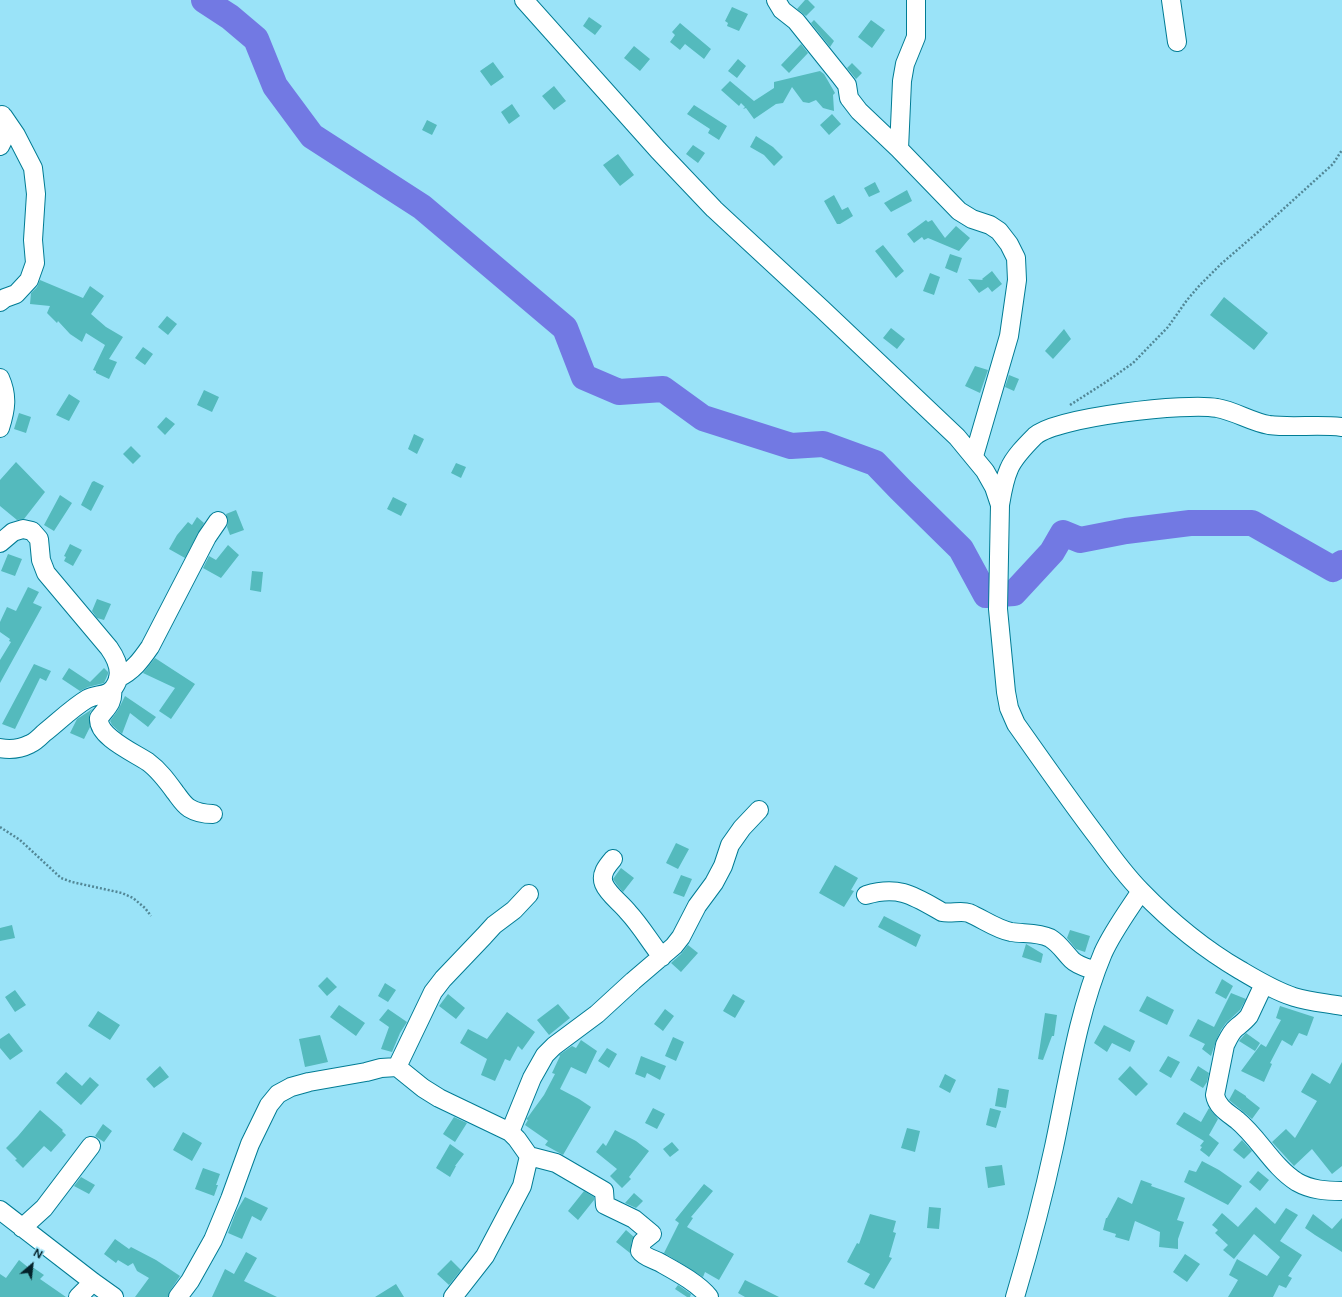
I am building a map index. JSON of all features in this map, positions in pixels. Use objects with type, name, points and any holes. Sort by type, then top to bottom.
[{"type":"street","points":[[524,0],[658,150],[714,208],[957,437],[985,471],[994,487],[1000,505]]},
{"type":"street","points":[[776,0],[782,10],[796,21],[836,70],[847,85],[850,98],[860,111],[959,211],[972,219],[990,225],[999,231],[1009,244],[1016,258],[1017,280],[1009,336],[974,456]]},
{"type":"street","points":[[899,149],[902,81],[905,64],[916,37],[916,0]]},
{"type":"street","points":[[1171,0],[1177,42]]},
{"type":"street","points":[[0,146],[6,126],[2,113]]},
{"type":"street","points":[[0,302],[5,298],[16,294],[29,280],[35,263],[33,240],[36,194],[33,168],[16,135],[2,113]]},
{"type":"street","points":[[0,378],[5,389],[6,409],[0,428]]},
{"type":"street","points":[[1342,427],[1325,425],[1270,425],[1251,420],[1234,412],[1216,408],[1186,407],[1125,412],[1055,427],[1036,435],[1020,452],[1009,469],[1000,505],[998,529],[998,609],[1006,692],[1009,708],[1016,724],[1076,809],[1125,873],[1141,891],[1180,927],[1209,950],[1226,962],[1264,984],[1293,997],[1342,1006]]},
{"type":"street","points":[[0,748],[19,748],[31,744],[89,698],[102,696],[130,672],[140,661],[150,646],[207,537],[218,521]]},
{"type":"street","points":[[0,543],[13,532],[22,529],[32,531],[39,538],[41,560],[46,573],[114,654],[119,670],[112,701],[99,718],[100,726],[106,734],[161,773],[184,803],[190,808],[204,814],[213,814]]},
{"type":"street","points":[[510,1132],[532,1078],[545,1055],[554,1046],[592,1019],[638,976],[674,946],[714,883],[723,866],[730,845],[742,828],[759,810]]},
{"type":"street","points":[[613,859],[603,875],[604,883],[607,889],[629,913],[662,957]]},
{"type":"street","points":[[866,895],[878,891],[909,894],[942,912],[968,913],[996,927],[1010,932],[1040,935],[1049,938],[1064,949],[1077,964],[1096,971]]},
{"type":"street","points":[[1015,1297],[1040,1212],[1074,1048],[1096,971],[1115,931],[1141,891]]},
{"type":"street","points":[[397,1067],[433,992],[442,979],[494,925],[514,910],[529,894]]},
{"type":"street","points":[[1264,984],[1246,1021],[1236,1028],[1228,1038],[1225,1045],[1215,1095],[1216,1100],[1222,1108],[1251,1133],[1278,1165],[1293,1179],[1316,1190],[1342,1190]]},
{"type":"street","points":[[178,1297],[190,1281],[213,1240],[250,1144],[269,1104],[278,1094],[291,1087],[309,1082],[381,1068],[397,1067],[422,1088],[439,1098],[510,1132],[529,1156],[556,1163],[604,1191],[605,1205],[634,1219],[652,1234],[642,1242],[640,1251],[697,1286],[709,1297]]},
{"type":"street","points":[[22,1228],[44,1208],[91,1146]]},
{"type":"street","points":[[453,1297],[485,1256],[522,1186],[529,1156]]},
{"type":"street","points":[[0,1210],[114,1297]]},
{"type":"street","points":[[78,1297],[93,1282]]},
{"type":"path","points":[[1064,409],[1095,390],[1133,363],[1168,327],[1199,286],[1221,264],[1333,164],[1342,150]]},
{"type":"path","points":[[0,827],[20,840],[61,878],[72,882],[122,893],[133,898],[145,908],[151,916]]},
{"type":"building","points":[[805,0],[808,0],[815,7],[806,16],[797,9]]},
{"type":"building","points":[[732,7],[748,14],[739,31],[727,26],[728,23],[725,21]]},
{"type":"building","points":[[589,17],[602,26],[595,35],[583,26]]},
{"type":"building","points":[[814,20],[834,41],[830,47],[811,23]]},
{"type":"building","points":[[871,20],[885,30],[872,48],[858,37]]},
{"type":"building","points":[[680,23],[711,49],[704,59],[685,44],[680,50],[670,42],[675,35],[672,32]]},
{"type":"building","points":[[801,44],[808,53],[789,73],[781,65]]},
{"type":"building","points":[[634,46],[650,59],[640,71],[624,58]]},
{"type":"building","points":[[738,59],[746,66],[737,78],[728,71]]},
{"type":"building","points":[[493,62],[504,77],[491,86],[480,71]]},
{"type":"building","points":[[852,63],[862,73],[856,79],[847,68]]},
{"type":"building","points":[[820,71],[824,74],[835,93],[833,95],[834,111],[823,108],[816,100],[809,103],[803,102],[792,87],[783,103],[776,104],[754,119],[746,108],[743,109],[745,107],[741,103],[739,106],[721,90],[730,81],[754,101],[774,88],[774,82]]},
{"type":"building","points":[[554,86],[566,101],[554,110],[542,96]]},
{"type":"building","points":[[512,104],[520,116],[509,124],[501,112]]},
{"type":"building","points":[[694,105],[727,126],[719,140],[708,133],[710,129],[687,114]]},
{"type":"building","points":[[832,114],[841,124],[829,135],[820,125]]},
{"type":"building","points":[[427,120],[437,125],[432,135],[422,130]]},
{"type":"building","points":[[756,136],[773,147],[783,157],[774,166],[764,155],[750,147]]},
{"type":"building","points":[[693,145],[705,153],[698,163],[686,154]]},
{"type":"building","points":[[618,154],[634,175],[620,186],[603,165]]},
{"type":"building","points":[[875,182],[880,192],[869,197],[864,188]]},
{"type":"building","points":[[907,190],[912,201],[891,212],[884,203]]},
{"type":"building","points":[[834,195],[842,210],[848,207],[853,216],[840,224],[837,224],[824,201]]},
{"type":"building","points":[[926,220],[928,222],[932,220],[945,238],[956,226],[970,238],[959,251],[928,238],[924,240],[922,237],[914,243],[907,234]]},
{"type":"building","points":[[883,245],[904,271],[896,278],[875,251]]},
{"type":"building","points":[[950,254],[962,258],[957,273],[945,268]]},
{"type":"building","points":[[992,271],[1002,284],[992,292],[988,287],[979,293],[968,279],[983,280],[982,279]]},
{"type":"building","points":[[930,273],[940,277],[934,295],[923,291]]},
{"type":"building","points":[[40,280],[83,298],[90,286],[104,296],[91,314],[106,327],[123,337],[109,359],[117,362],[109,379],[93,370],[105,345],[86,333],[82,342],[70,334],[58,321],[57,323],[47,313],[50,306],[30,304],[31,293],[37,287]]},
{"type":"building","points":[[1224,297],[1268,333],[1254,350],[1210,315]]},
{"type":"building","points":[[167,316],[177,324],[168,335],[158,327]]},
{"type":"building","points":[[891,328],[905,339],[897,349],[883,338]]},
{"type":"building","points":[[1064,329],[1071,339],[1053,359],[1045,351]]},
{"type":"building","points":[[143,347],[153,354],[145,365],[135,358]]},
{"type":"building","points":[[975,366],[988,370],[980,393],[965,386]]},
{"type":"building","points":[[1009,375],[1019,379],[1014,391],[1005,387]]},
{"type":"building","points":[[204,390],[219,397],[212,412],[197,405]]},
{"type":"building","points":[[69,394],[80,401],[69,421],[56,415]]},
{"type":"building","points":[[19,413],[31,417],[26,433],[14,429]]},
{"type":"building","points":[[166,417],[175,424],[165,435],[157,427]]},
{"type":"building","points":[[414,434],[424,439],[417,454],[408,449]]},
{"type":"building","points":[[131,446],[141,456],[133,464],[123,454]]},
{"type":"building","points":[[16,462],[45,492],[24,519],[17,520],[0,506],[0,480]]},
{"type":"building","points":[[456,463],[466,467],[461,478],[451,473]]},
{"type":"building","points":[[94,481],[104,486],[91,511],[81,505],[92,482]]},
{"type":"building","points":[[60,495],[72,503],[54,531],[44,525]]},
{"type":"building","points":[[393,497],[407,504],[401,516],[387,509]]},
{"type":"building","points":[[236,510],[244,530],[230,535],[227,527],[228,521],[226,514]]},
{"type":"building","points":[[197,517],[204,523],[185,558],[169,549],[177,535],[188,522],[192,525]]},
{"type":"building","points":[[70,544],[82,550],[73,566],[64,561],[66,557],[64,556]]},
{"type":"building","points":[[228,545],[239,555],[221,578],[203,568],[209,556],[216,560]]},
{"type":"building","points":[[8,554],[22,559],[15,576],[1,571]]},
{"type":"building","points":[[252,571],[263,572],[261,592],[250,590]]},
{"type":"building","points":[[28,587],[39,592],[33,603],[42,607],[0,683],[0,660],[11,642],[9,641],[10,639],[0,632],[0,622],[7,607],[16,611]]},
{"type":"building","points":[[97,599],[111,604],[104,620],[97,618],[92,611]]},
{"type":"building","points":[[155,658],[195,684],[171,719],[159,711],[175,688],[143,673]]},
{"type":"building","points":[[34,664],[51,671],[46,681],[40,678],[15,729],[2,724]]},
{"type":"building","points":[[69,668],[90,682],[104,668],[108,674],[104,683],[88,687],[80,691],[62,679]]},
{"type":"building","points":[[125,696],[156,717],[148,727],[130,713],[122,734],[112,725],[110,721],[118,710]]},
{"type":"building","points":[[94,708],[90,712],[90,727],[84,739],[70,733],[77,719]]},
{"type":"building","points":[[676,843],[689,849],[678,869],[666,863]]},
{"type":"building","points":[[835,865],[858,878],[851,890],[854,891],[844,907],[819,893]]},
{"type":"building","points":[[621,868],[634,878],[623,892],[613,879]]},
{"type":"building","points":[[681,875],[692,879],[684,897],[673,893]]},
{"type":"building","points":[[884,916],[921,935],[916,947],[878,927]]},
{"type":"building","points":[[12,925],[15,938],[0,941],[0,928]]},
{"type":"building","points":[[1070,930],[1090,936],[1085,952],[1076,949],[1067,938]]},
{"type":"building","points":[[1026,944],[1043,954],[1041,963],[1022,957]]},
{"type":"building","points":[[688,945],[698,953],[681,972],[671,963]]},
{"type":"building","points":[[327,977],[337,987],[327,996],[318,986]]},
{"type":"building","points":[[1222,979],[1233,986],[1226,999],[1215,993]]},
{"type":"building","points":[[385,983],[396,990],[388,1002],[378,996]]},
{"type":"building","points":[[15,990],[26,1005],[15,1012],[5,997]]},
{"type":"building","points":[[1231,993],[1246,999],[1240,1010],[1221,1030],[1211,1056],[1202,1049],[1205,1044],[1189,1036],[1198,1019],[1214,1027]]},
{"type":"building","points":[[448,994],[465,1008],[456,1019],[439,1006]]},
{"type":"building","points":[[733,994],[745,1001],[735,1018],[723,1011]]},
{"type":"building","points":[[1147,996],[1174,1010],[1167,1025],[1139,1011]]},
{"type":"building","points":[[558,1004],[570,1018],[549,1035],[537,1020]]},
{"type":"building","points":[[339,1005],[365,1023],[356,1036],[330,1017]]},
{"type":"building","points":[[1280,1006],[1314,1017],[1307,1036],[1299,1033],[1292,1046],[1282,1040],[1270,1063],[1272,1064],[1264,1082],[1241,1071],[1261,1044],[1266,1047],[1281,1020],[1276,1018]]},
{"type":"building","points":[[388,1009],[407,1022],[400,1033],[392,1052],[381,1049],[389,1027],[379,1020]]},
{"type":"building","points":[[665,1009],[674,1016],[663,1031],[654,1024]]},
{"type":"building","points":[[98,1011],[120,1025],[110,1040],[88,1026]]},
{"type":"building","points":[[507,1012],[535,1032],[522,1050],[518,1046],[510,1061],[505,1059],[495,1081],[481,1075],[487,1059],[460,1043],[468,1029],[487,1039]]},
{"type":"building","points":[[1045,1013],[1057,1015],[1054,1036],[1052,1036],[1043,1060],[1038,1059]]},
{"type":"building","points":[[1104,1025],[1135,1041],[1130,1052],[1112,1043],[1107,1052],[1094,1043]]},
{"type":"building","points":[[9,1033],[23,1051],[10,1060],[0,1048],[0,1039]]},
{"type":"building","points":[[1246,1033],[1260,1043],[1255,1051],[1239,1041]]},
{"type":"building","points":[[320,1035],[328,1062],[305,1067],[299,1039]]},
{"type":"building","points":[[673,1037],[684,1042],[676,1061],[665,1056]]},
{"type":"building","points":[[581,1040],[597,1051],[586,1074],[571,1067],[560,1089],[591,1107],[563,1155],[545,1145],[548,1141],[525,1125],[528,1120],[526,1119],[544,1095],[555,1074],[552,1073],[560,1056],[559,1055],[572,1046],[576,1048]]},
{"type":"building","points":[[607,1048],[617,1054],[609,1068],[598,1061]]},
{"type":"building","points":[[641,1056],[666,1066],[660,1080],[647,1073],[645,1078],[635,1074]]},
{"type":"building","points":[[1168,1056],[1180,1062],[1171,1078],[1159,1071]]},
{"type":"building","points":[[1342,1062],[1342,1166],[1332,1174],[1312,1149],[1294,1166],[1272,1142],[1286,1129],[1295,1138],[1317,1101],[1301,1092],[1312,1073],[1330,1084]]},
{"type":"building","points":[[160,1066],[169,1077],[154,1088],[146,1079]]},
{"type":"building","points":[[1130,1066],[1148,1084],[1136,1096],[1118,1079]]},
{"type":"building","points":[[1198,1066],[1209,1073],[1207,1082],[1203,1088],[1190,1080]]},
{"type":"building","points":[[66,1072],[82,1086],[90,1077],[99,1085],[81,1105],[56,1083]]},
{"type":"building","points":[[945,1074],[956,1080],[950,1093],[939,1087]]},
{"type":"building","points":[[998,1088],[1009,1090],[1006,1108],[995,1106]]},
{"type":"building","points":[[1235,1089],[1260,1108],[1252,1119],[1229,1100]]},
{"type":"building","points":[[653,1108],[665,1114],[657,1129],[645,1123]]},
{"type":"building","points":[[990,1108],[1001,1111],[996,1128],[986,1125]]},
{"type":"building","points":[[1209,1108],[1218,1119],[1209,1135],[1219,1143],[1209,1157],[1200,1150],[1202,1147],[1200,1146],[1204,1141],[1176,1124],[1184,1112],[1201,1122]]},
{"type":"building","points":[[40,1110],[63,1130],[62,1131],[66,1135],[51,1152],[44,1146],[23,1168],[15,1160],[17,1159],[6,1148]]},
{"type":"building","points":[[454,1117],[467,1123],[455,1142],[443,1134]]},
{"type":"building","points":[[103,1124],[112,1131],[104,1142],[95,1136]]},
{"type":"building","points":[[907,1128],[920,1131],[915,1152],[901,1148]]},
{"type":"building","points":[[615,1130],[636,1141],[649,1151],[629,1177],[631,1179],[622,1188],[610,1176],[617,1169],[596,1152],[603,1143],[606,1146]]},
{"type":"building","points":[[183,1132],[202,1143],[192,1161],[173,1150]]},
{"type":"building","points":[[1242,1140],[1252,1151],[1244,1159],[1233,1150]]},
{"type":"building","points":[[672,1142],[679,1150],[670,1157],[663,1149]]},
{"type":"building","points":[[450,1144],[464,1154],[455,1166],[450,1177],[436,1168]]},
{"type":"building","points":[[1202,1161],[1219,1170],[1242,1186],[1228,1205],[1184,1182],[1189,1170],[1196,1172]]},
{"type":"building","points":[[1002,1165],[1005,1185],[988,1188],[985,1167]]},
{"type":"building","points":[[203,1168],[220,1174],[214,1196],[195,1189]]},
{"type":"building","points":[[1258,1171],[1269,1180],[1260,1191],[1249,1182]]},
{"type":"building","points":[[81,1177],[95,1185],[89,1194],[74,1186]]},
{"type":"building","points":[[1141,1180],[1152,1184],[1151,1186],[1185,1198],[1177,1220],[1184,1222],[1178,1239],[1178,1249],[1159,1247],[1160,1232],[1135,1221],[1129,1241],[1115,1237],[1116,1234],[1103,1230],[1106,1218],[1118,1197],[1132,1204]]},
{"type":"building","points":[[704,1184],[713,1191],[691,1217],[693,1218],[687,1227],[734,1254],[719,1280],[705,1272],[703,1277],[664,1253],[679,1223],[675,1220]]},
{"type":"building","points":[[584,1191],[594,1197],[594,1200],[578,1220],[568,1211]]},
{"type":"building","points":[[634,1193],[643,1201],[636,1208],[625,1203]]},
{"type":"building","points":[[245,1197],[268,1208],[261,1221],[252,1216],[242,1239],[228,1233],[236,1212]]},
{"type":"building","points":[[929,1207],[941,1208],[939,1229],[927,1228]]},
{"type":"building","points":[[1256,1207],[1275,1224],[1286,1208],[1298,1215],[1280,1241],[1302,1255],[1288,1276],[1292,1278],[1286,1288],[1279,1285],[1273,1297],[1228,1297],[1238,1280],[1229,1275],[1237,1259],[1267,1276],[1280,1257],[1254,1234],[1234,1259],[1223,1250],[1228,1245],[1215,1233],[1218,1230],[1212,1225],[1222,1213],[1238,1227]]},
{"type":"building","points":[[870,1214],[896,1221],[893,1232],[896,1233],[889,1257],[892,1258],[874,1289],[864,1284],[870,1274],[847,1262],[857,1243],[859,1244]]},
{"type":"building","points":[[1313,1214],[1332,1229],[1342,1218],[1342,1252],[1305,1228]]},
{"type":"building","points":[[626,1230],[634,1237],[632,1240],[630,1253],[616,1242]]},
{"type":"building","points":[[115,1239],[129,1249],[131,1247],[156,1260],[180,1276],[170,1291],[168,1297],[135,1297],[149,1278],[137,1271],[133,1263],[128,1266],[118,1260],[116,1263],[104,1254]]},
{"type":"building","points":[[246,1252],[257,1258],[244,1281],[277,1297],[212,1297],[225,1269],[234,1274]]},
{"type":"building","points":[[1185,1254],[1200,1264],[1187,1282],[1173,1272]]},
{"type":"building","points":[[19,1260],[29,1268],[31,1266],[44,1275],[40,1279],[66,1297],[0,1297],[0,1274],[6,1278]]},
{"type":"building","points":[[451,1260],[461,1270],[449,1285],[437,1274]]},
{"type":"building","points":[[745,1280],[779,1297],[745,1297],[738,1293]]},
{"type":"building","points":[[396,1284],[404,1297],[375,1297]]},
{"type":"building","points":[[678,1285],[691,1294],[690,1297],[687,1297],[675,1289]]},
{"type":"waterway","points":[[204,0],[230,17],[256,39],[275,86],[312,136],[422,207],[565,328],[584,377],[619,392],[663,389],[703,418],[791,446],[823,444],[875,463],[961,549],[986,595],[1014,593],[1052,552],[1063,533],[1080,540],[1126,531],[1190,523],[1252,523],[1333,569],[1342,563]]}]
